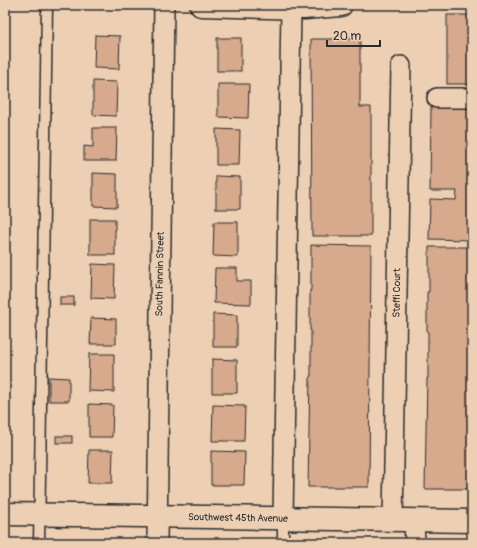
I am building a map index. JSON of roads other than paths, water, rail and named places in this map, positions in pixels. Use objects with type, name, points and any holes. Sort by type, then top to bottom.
[{"type":"street","name":"South Fannin Street","points":[[157,543],[164,5]]},
{"type":"street","points":[[201,5],[304,8],[341,5]]},
{"type":"street","points":[[283,518],[291,7]]},
{"type":"street","name":"Steffi Court","points":[[401,66],[404,520],[415,543]]},
{"type":"street","points":[[437,98],[472,98]]},
{"type":"street","name":"Southwest 45th Avenue","points":[[5,514],[472,521]]},
{"type":"lane","points":[[39,543],[48,5]]},
{"type":"lane","points":[[283,518],[283,543]]}]
